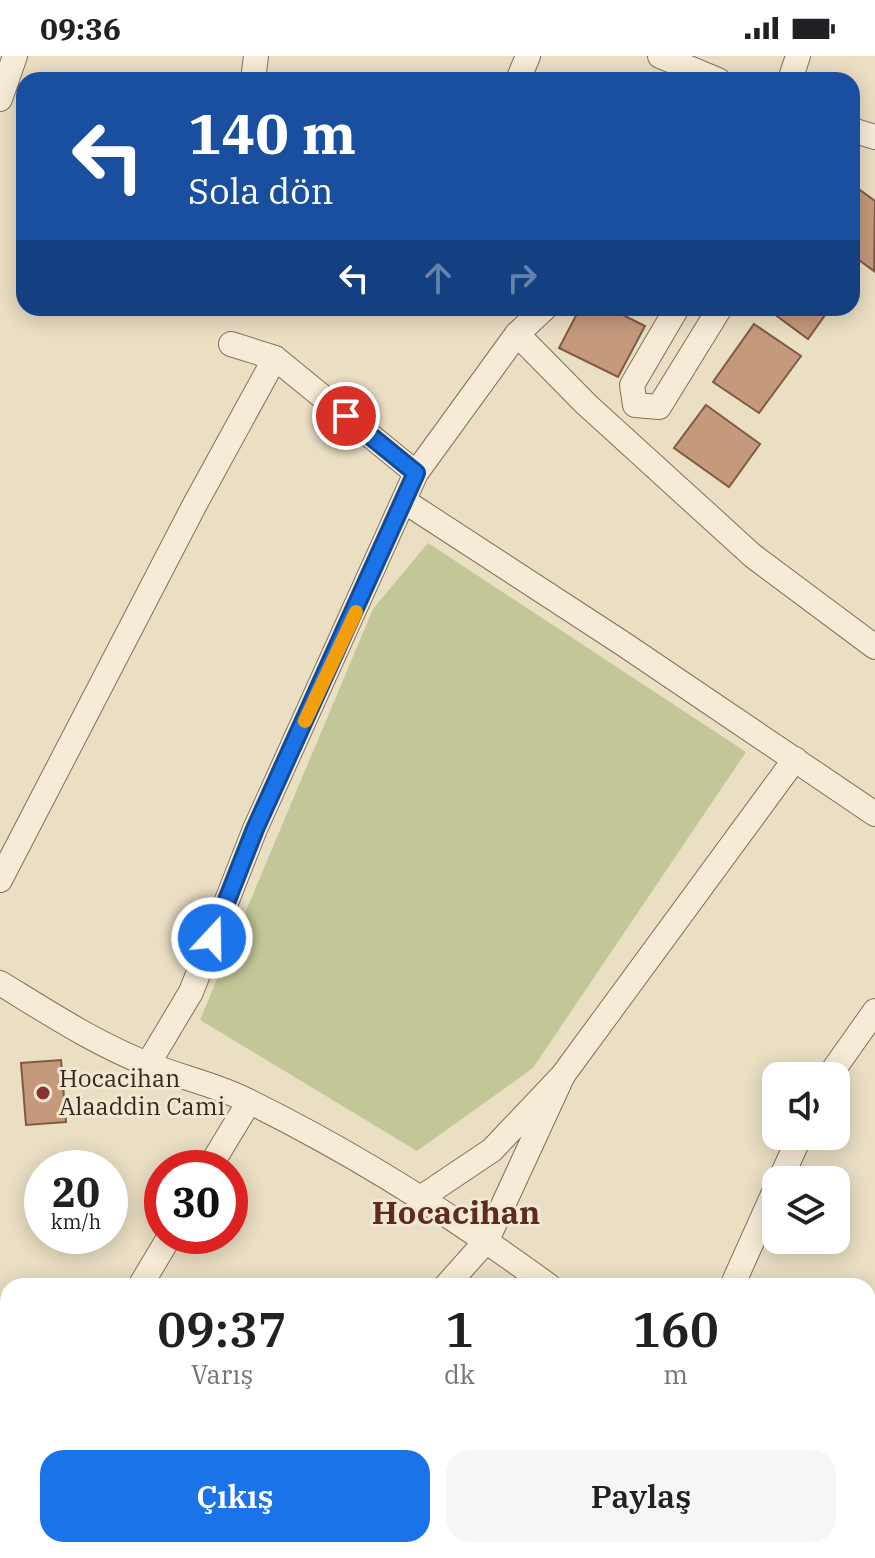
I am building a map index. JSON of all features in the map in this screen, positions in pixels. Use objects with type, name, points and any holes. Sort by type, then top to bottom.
[{"type":"street","points":[[0,99],[15,56]]},
{"type":"street","points":[[669,66],[690,72]]},
{"type":"street","points":[[148,1064],[191,992],[255,829],[416,473],[517,334],[536,316]]},
{"type":"street","points":[[616,432],[635,405],[632,385],[672,316]]},
{"type":"street","points":[[635,405],[659,407],[715,316]]},
{"type":"street","points":[[517,334],[616,432],[753,556],[875,647]]},
{"type":"street","points":[[231,344],[275,358],[416,473]]},
{"type":"street","points":[[0,880],[194,506],[275,358]]},
{"type":"street","points":[[404,501],[875,814]]},
{"type":"street","points":[[422,1197],[492,1150],[563,1075],[795,759]]},
{"type":"street","points":[[0,983],[83,1034],[148,1064],[249,1102],[347,1152],[422,1197],[538,1278]]},
{"type":"street","points":[[839,1062],[875,1011]]},
{"type":"street","points":[[453,1278],[487,1240],[563,1075]]},
{"type":"street","points":[[220,1150],[249,1102]]},
{"type":"street","points":[[736,1278],[762,1219]]},
{"type":"street","points":[[145,1278],[159,1254]]},
{"type":"green space","points":[[428,543],[746,752],[533,1068],[417,1151],[200,1020],[373,609]]},
{"type":"building","points":[[860,190],[875,201],[874,271],[860,261]]},
{"type":"building","points":[[576,316],[625,316],[645,326],[618,377],[559,348]]},
{"type":"building","points":[[777,316],[824,316],[808,339]]},
{"type":"building","points":[[754,324],[801,356],[759,413],[713,382]]},
{"type":"building","points":[[706,405],[760,444],[729,487],[674,448]]},
{"type":"building","name":"Hocacihan Alaaddin Cami","points":[[61,1060],[66,1122],[26,1125],[21,1063]]},
{"type":"slow traffic","points":[[305,721],[356,612]]},
{"type":"place","name":"Hocacihan Alaaddin Cami","points":[[43,1093]]},
{"type":"district","name":"Hocacihan","points":[[456,1213]]},
{"type":"route","points":[[212,938],[255,829],[416,473],[346,416]]}]
